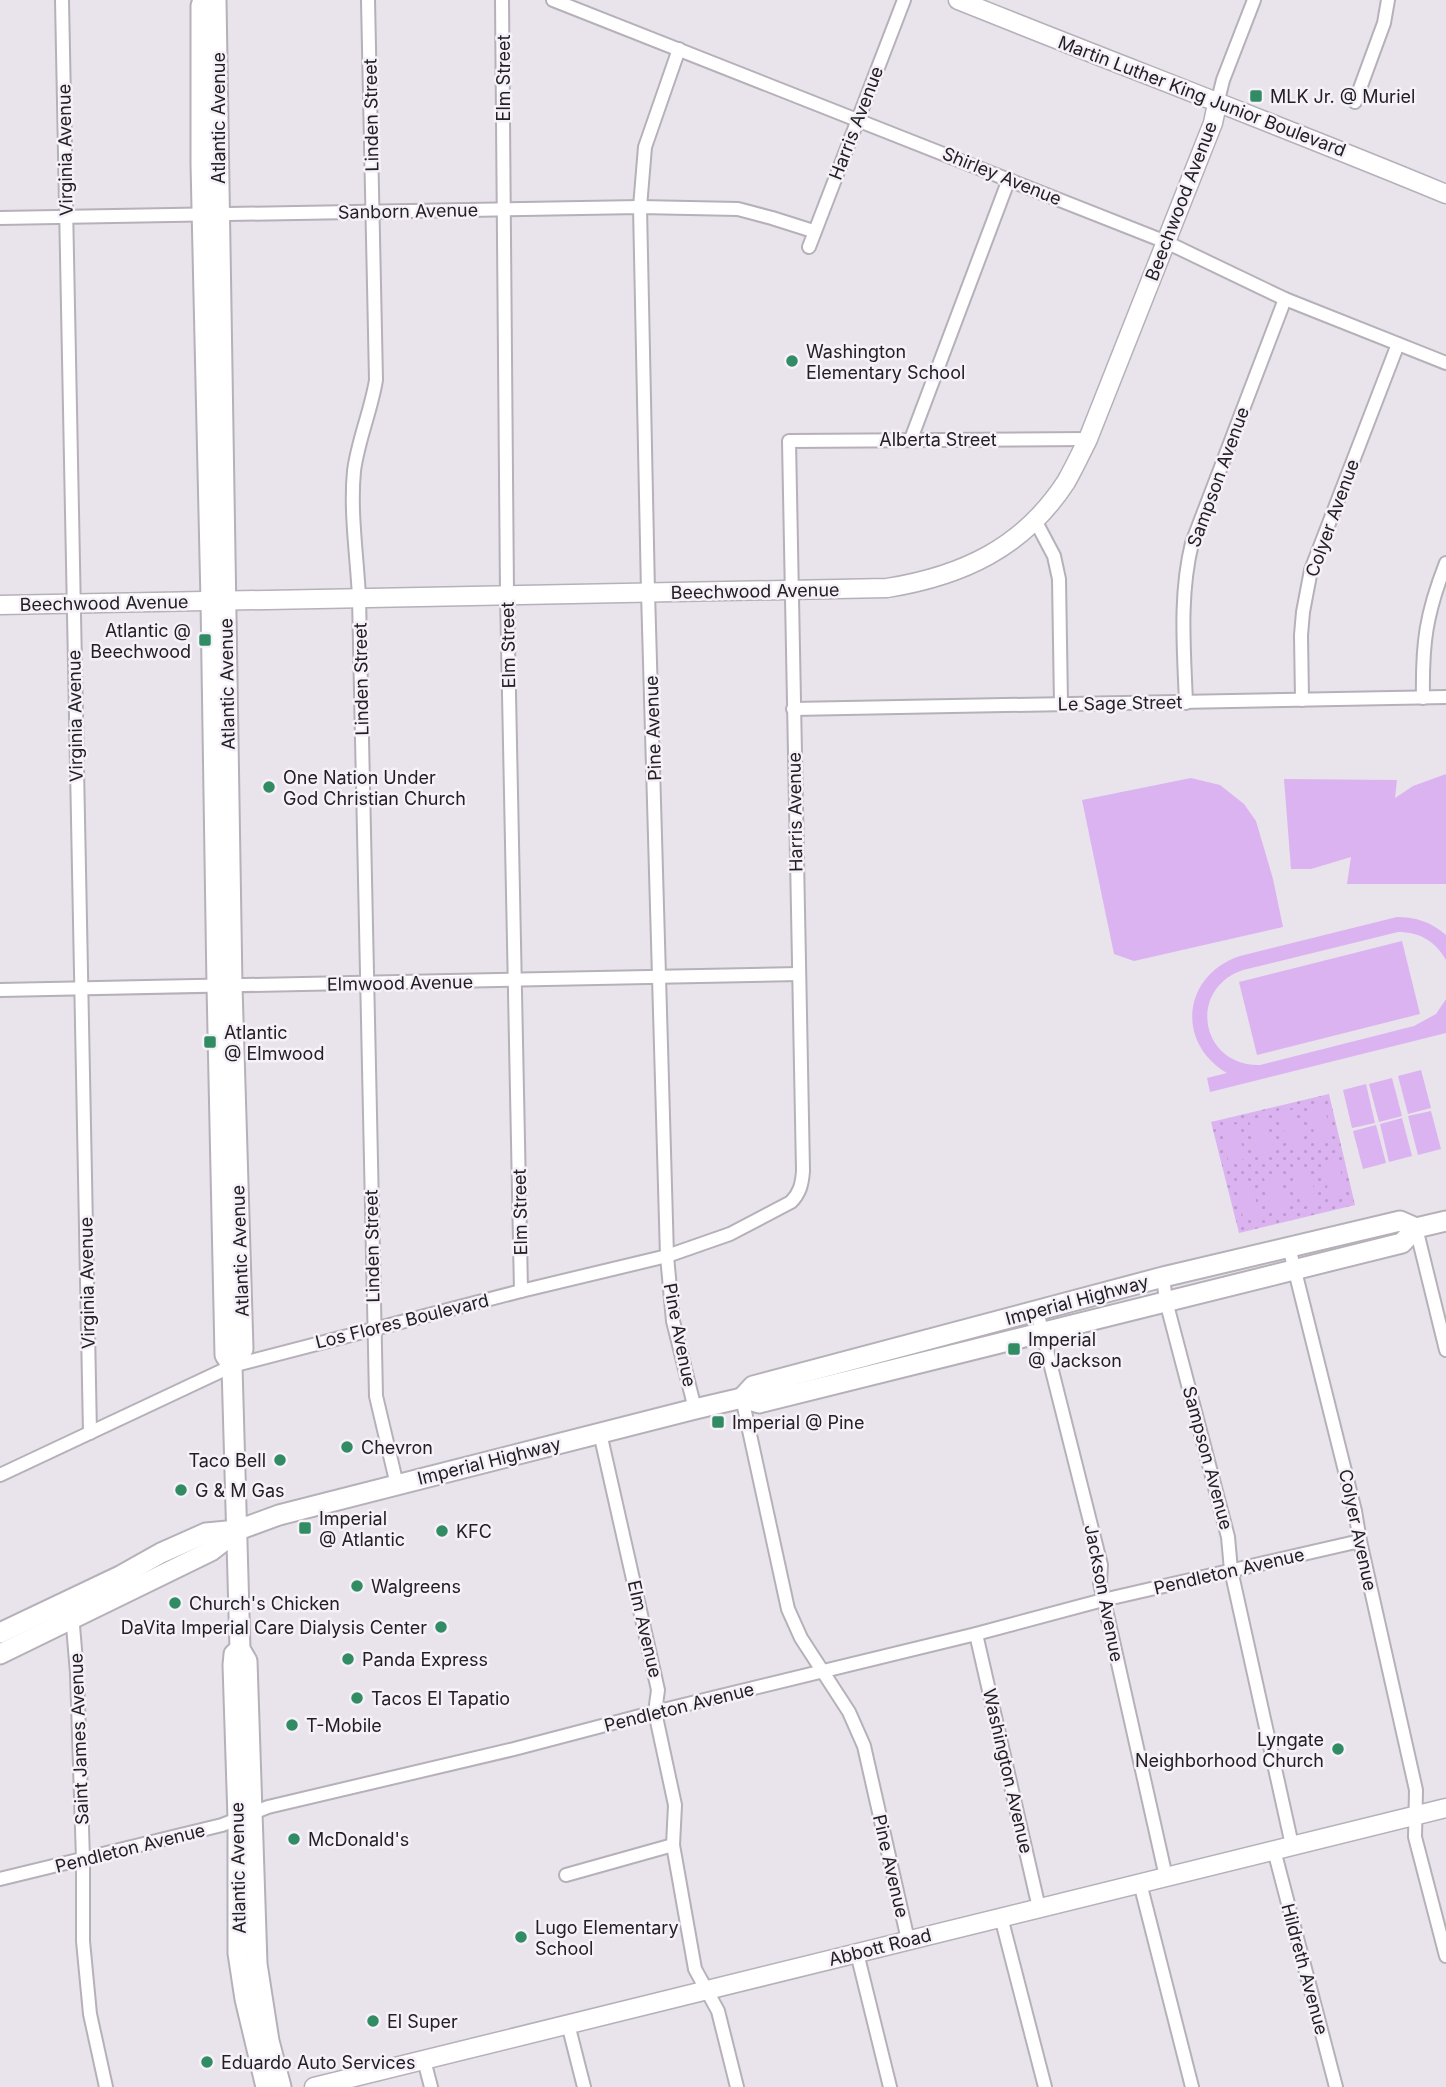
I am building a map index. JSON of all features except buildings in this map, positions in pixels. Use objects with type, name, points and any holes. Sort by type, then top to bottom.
[{"type":"main road","name":"Atlantic Avenue","points":[[203,0],[201,164],[211,216]]},
{"type":"main road","name":"Atlantic Avenue","points":[[216,0],[211,216],[224,986],[243,1349],[232,1366],[240,1649],[234,1654],[233,1665],[257,1964],[269,2040],[281,2087]]},
{"type":"main road","name":"Imperial Highway","points":[[742,1398],[753,1386],[1163,1277],[1400,1221],[1416,1228]]},
{"type":"main road","name":"Imperial Highway","points":[[0,1633],[206,1533],[238,1530],[279,1516],[695,1409],[742,1398],[759,1403],[1402,1243],[1416,1228],[1446,1221]]},
{"type":"main road","name":"Imperial Highway","points":[[0,1654],[211,1551],[238,1530]]},
{"type":"main road","name":"Atlantic Avenue","points":[[245,1816],[238,1953],[247,2008],[266,2087]]},
{"type":"street","name":"Virginia Avenue","points":[[62,0],[90,1433]]},
{"type":"street","name":"Linden Street","points":[[369,0],[376,380],[358,453],[353,490],[359,597],[376,1396],[397,1485]]},
{"type":"street","name":"Elm Street","points":[[502,0],[507,594],[521,1291]]},
{"type":"street","name":"Shirley Avenue","points":[[553,0],[1166,242],[1285,299],[1446,363]]},
{"type":"street","name":"Harris Avenue","points":[[808,247],[904,0]]},
{"type":"street","name":"Martin Luther King Junior Boulevard","points":[[958,0],[1446,194]]},
{"type":"street","points":[[1217,104],[1223,80],[1254,0]]},
{"type":"street","points":[[1355,102],[1384,23],[1388,0]]},
{"type":"street","name":"Pine Avenue","points":[[679,50],[645,147],[640,207],[667,1256],[673,1321],[695,1409]]},
{"type":"street","name":"Beechwood Avenue","points":[[0,605],[887,588],[915,584],[971,565],[1005,545],[1035,520],[1066,482],[1087,439],[1166,242],[1213,123],[1217,104]]},
{"type":"street","points":[[911,439],[1009,179]]},
{"type":"street","name":"Sanborn Avenue","points":[[0,218],[640,207],[738,209],[813,231]]},
{"type":"street","name":"Sampson Avenue","points":[[1186,703],[1183,611],[1184,585],[1192,543],[1285,299]]},
{"type":"street","name":"Colyer Avenue","points":[[1302,700],[1301,635],[1311,570],[1398,344]]},
{"type":"street","name":"Alberta Street","points":[[789,441],[1087,439]]},
{"type":"street","name":"Harris Avenue","points":[[789,441],[802,1183]]},
{"type":"street","points":[[1035,520],[1054,556],[1059,579],[1061,704]]},
{"type":"street","points":[[1423,698],[1422,665],[1427,622],[1446,563]]},
{"type":"street","name":"Le Sage Street","points":[[793,709],[1446,697]]},
{"type":"street","name":"Elmwood Avenue","points":[[0,990],[799,974]]},
{"type":"street","name":"Los Flores Boulevard","points":[[0,1475],[232,1366],[373,1328],[667,1256],[730,1234],[782,1208],[798,1196],[802,1183]]},
{"type":"street","points":[[1416,1228],[1446,1350]]},
{"type":"street","name":"Colyer Avenue","points":[[1289,1247],[1355,1511],[1416,1790],[1415,1837],[1446,1956]]},
{"type":"street","name":"Sampson Avenue","points":[[1163,1277],[1166,1301],[1228,1537],[1231,1570],[1293,1846]]},
{"type":"street","name":"Jackson Avenue","points":[[1037,1311],[1101,1565],[1103,1600],[1166,1877]]},
{"type":"street","name":"Pine Avenue","points":[[742,1398],[788,1609],[801,1638],[849,1712],[864,1746],[908,1940]]},
{"type":"street","name":"Elm Avenue","points":[[600,1433],[658,1690],[655,1712],[675,1805],[673,1844],[695,1969],[718,2011],[737,2087]]},
{"type":"street","name":"Pendleton Avenue","points":[[0,1879],[222,1825],[268,1807],[514,1749],[1103,1600],[1360,1541]]},
{"type":"street","name":"Saint James Avenue","points":[[68,1600],[73,1619],[77,1673],[83,1941],[89,2002],[106,2087]]},
{"type":"street","name":"Washington Avenue","points":[[976,1634],[1039,1908]]},
{"type":"street","name":"Abbott Road","points":[[314,2087],[1446,1808]]},
{"type":"street","points":[[566,1875],[673,1844]]},
{"type":"street","name":"Hildreth Avenue","points":[[1275,1850],[1336,2087]]},
{"type":"street","points":[[1140,1883],[1192,2087]]},
{"type":"street","points":[[1001,1917],[1045,2087]]},
{"type":"street","points":[[856,1953],[890,2087]]},
{"type":"street","points":[[568,2024],[584,2087]]},
{"type":"street","points":[[424,2060],[431,2087]]},
{"type":"shaded area","points":[[1446,774],[1446,884],[1347,884],[1351,857],[1311,869],[1291,869],[1284,779],[1397,780],[1395,798],[1413,786]]},
{"type":"shaded area","points":[[1191,778],[1220,785],[1244,804],[1256,821],[1273,879],[1283,927],[1134,961],[1114,954],[1082,800]]},
{"type":"shaded area","points":[[1397,917],[1423,921],[1446,935],[1446,960],[1426,939],[1398,932],[1243,970],[1225,980],[1214,993],[1208,1009],[1208,1025],[1213,1040],[1224,1053],[1240,1062],[1260,1065],[1414,1026],[1436,1014],[1446,999],[1446,1033],[1210,1092],[1207,1078],[1227,1073],[1210,1060],[1199,1044],[1193,1027],[1197,993],[1207,978],[1221,965],[1240,956]]},
{"type":"shaded area","points":[[1402,941],[1420,1014],[1257,1055],[1239,982]]},
{"type":"shaded area","points":[[1421,1070],[1431,1108],[1408,1114],[1398,1076]]},
{"type":"shaded area","points":[[1392,1078],[1402,1116],[1379,1122],[1369,1084]]},
{"type":"shaded area","points":[[1366,1084],[1375,1123],[1352,1128],[1343,1090]]},
{"type":"shaded area","points":[[1329,1094],[1355,1205],[1239,1233],[1211,1122]]},
{"type":"shaded area","points":[[1323,1102],[1332,1137],[1316,1141],[1308,1106]]},
{"type":"shaded area","points":[[1295,1109],[1304,1145],[1288,1149],[1279,1113]]},
{"type":"shaded area","points":[[1431,1111],[1441,1149],[1418,1155],[1408,1116]]},
{"type":"shaded area","points":[[1265,1116],[1274,1152],[1258,1156],[1249,1120]]},
{"type":"shaded area","points":[[1402,1118],[1412,1156],[1389,1162],[1380,1124]]},
{"type":"shaded area","points":[[1237,1124],[1245,1159],[1229,1163],[1221,1128]]},
{"type":"shaded area","points":[[1376,1125],[1386,1163],[1363,1169],[1353,1131]]},
{"type":"shaded area","points":[[1338,1160],[1346,1195],[1330,1199],[1322,1163]]},
{"type":"shaded area","points":[[1309,1167],[1317,1202],[1301,1206],[1293,1171]]},
{"type":"shaded area","points":[[1280,1174],[1288,1209],[1272,1213],[1264,1178]]},
{"type":"shaded area","points":[[1251,1182],[1260,1217],[1244,1221],[1235,1185]]},
{"type":"place","name":"MLK Jr. @ Muriel","points":[[1256,96]]},
{"type":"place","name":"Washington Elementary School","points":[[792,361]]},
{"type":"place","name":"Atlantic @ Beechwood","points":[[205,640]]},
{"type":"place","name":"One Nation Under God Christian Church","points":[[269,787]]},
{"type":"place","name":"Atlantic @ Elmwood","points":[[210,1042]]},
{"type":"place","name":"Imperial @ Jackson","points":[[1014,1349]]},
{"type":"place","name":"Imperial @ Pine","points":[[718,1422]]},
{"type":"place","name":"Chevron","points":[[347,1447]]},
{"type":"place","name":"Taco Bell","points":[[280,1460]]},
{"type":"place","name":"G & M Gas","points":[[181,1490]]},
{"type":"place","name":"Imperial @ Atlantic","points":[[305,1528]]},
{"type":"place","name":"KFC","points":[[442,1531]]},
{"type":"place","name":"Walgreens","points":[[357,1586]]},
{"type":"place","name":"Church's Chicken","points":[[175,1603]]},
{"type":"place","name":"DaVita Imperial Care Dialysis Center","points":[[441,1627]]},
{"type":"place","name":"Panda Express","points":[[348,1659]]},
{"type":"place","name":"Tacos El Tapatio","points":[[357,1698]]},
{"type":"place","name":"T-Mobile","points":[[292,1725]]},
{"type":"place","name":"Lyngate Neighborhood Church","points":[[1338,1749]]},
{"type":"place","name":"McDonald's","points":[[294,1839]]},
{"type":"place","name":"Lugo Elementary School","points":[[521,1937]]},
{"type":"place","name":"El Super","points":[[373,2021]]},
{"type":"place","name":"Eduardo Auto Services","points":[[207,2062]]}]
